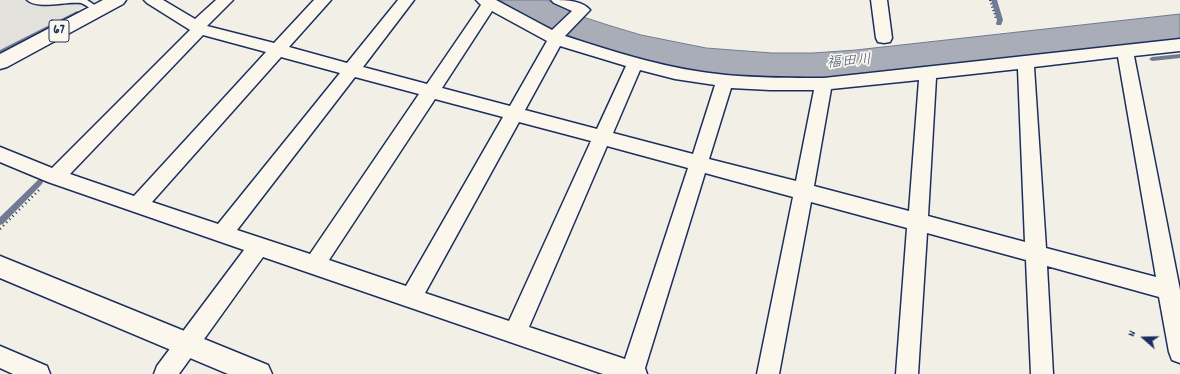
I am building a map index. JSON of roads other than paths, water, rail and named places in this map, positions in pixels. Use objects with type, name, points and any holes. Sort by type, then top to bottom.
[{"type":"street","name":"67","points":[[0,62],[116,0]]},
{"type":"street","points":[[152,0],[198,28],[1169,290]]},
{"type":"street","points":[[54,177],[224,0]]},
{"type":"street","points":[[137,205],[323,0]]},
{"type":"street","points":[[222,234],[406,0]]},
{"type":"street","points":[[411,298],[556,37],[582,10],[559,0]]},
{"type":"street","points":[[879,0],[884,38]]},
{"type":"street","points":[[314,265],[431,91],[487,2],[556,37],[595,52],[676,73],[724,81],[770,84],[824,84],[1180,45]]},
{"type":"street","points":[[1125,50],[1180,352]]},
{"type":"street","points":[[1026,62],[1042,374]]},
{"type":"street","points":[[515,333],[635,63]]},
{"type":"street","points":[[907,374],[928,73]]},
{"type":"street","points":[[0,154],[54,177],[634,373],[724,81]]},
{"type":"street","points":[[768,374],[824,84]]},
{"type":"street","points":[[165,374],[259,246]]},
{"type":"street","points":[[0,267],[259,374]]},
{"type":"street","points":[[0,357],[39,374]]},
{"type":"lane","points":[[31,0],[37,2],[83,1],[98,10]]},
{"type":"water","name":"福田川","points":[[499,0],[547,0],[583,17],[641,35],[706,48],[772,53],[813,53],[856,50],[1180,14],[1180,40],[856,75],[779,79],[754,78],[688,70],[622,54],[558,31]]},
{"type":"waterway","points":[[994,0],[1000,20],[999,24]]},
{"type":"waterway","points":[[0,53],[77,13]]},
{"type":"waterway","points":[[1152,59],[1180,56]]},
{"type":"waterway","points":[[0,222],[40,182]]}]
